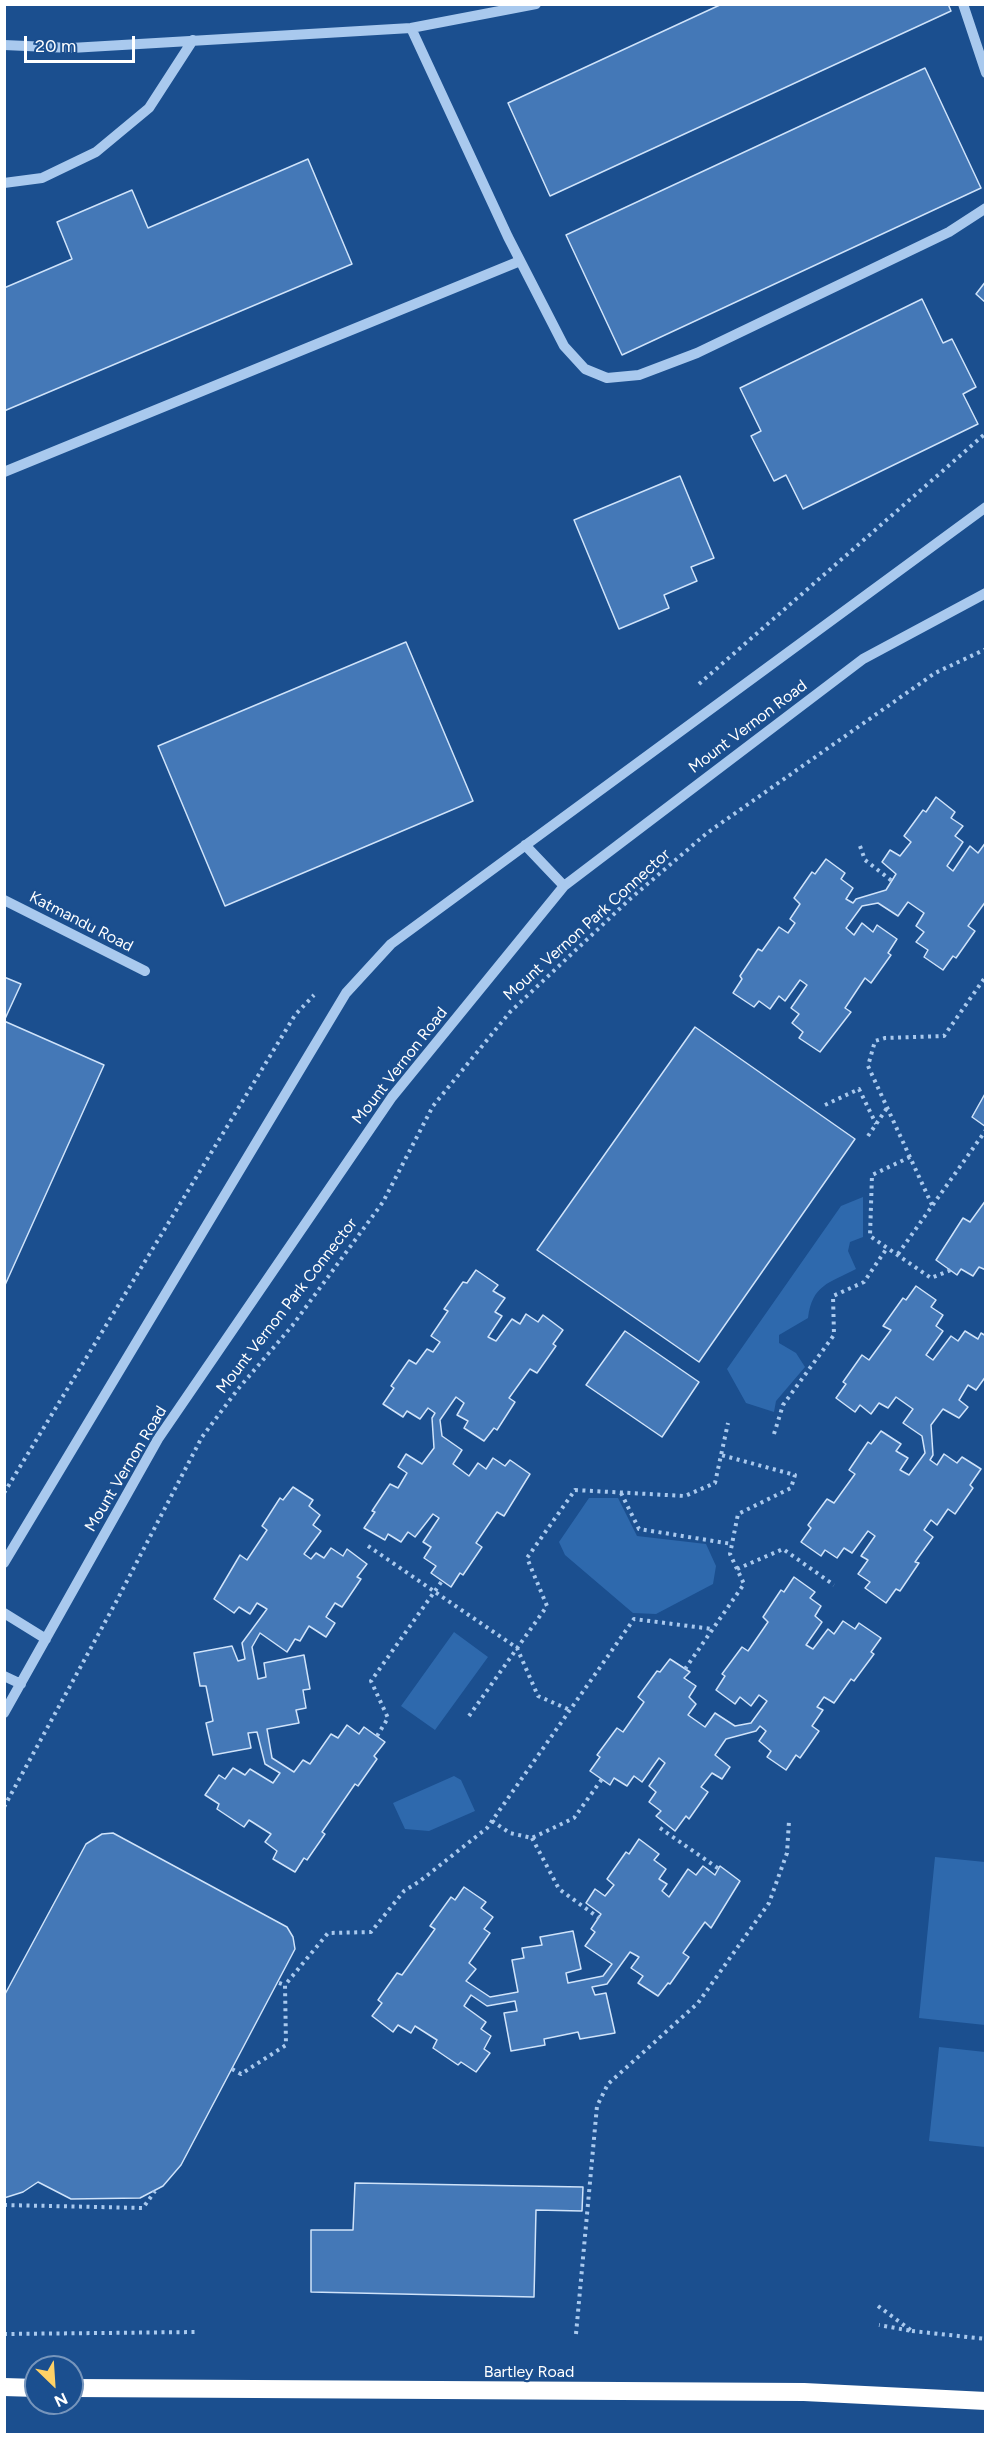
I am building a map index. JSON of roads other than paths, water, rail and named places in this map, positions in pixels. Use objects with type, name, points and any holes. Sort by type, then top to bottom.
[{"type":"highway","points":[[4,2387],[24,2388]]},
{"type":"highway","name":"Bartley Road","points":[[84,2388],[804,2392],[986,2401]]},
{"type":"street","points":[[4,45],[71,48],[411,28],[536,4]]},
{"type":"street","points":[[963,4],[986,73]]},
{"type":"street","points":[[411,28],[520,261],[564,346],[585,369],[607,378],[639,375],[697,353],[949,232],[986,208]]},
{"type":"street","points":[[4,183],[42,178],[96,152],[149,108],[193,40]]},
{"type":"street","points":[[4,472],[520,261]]},
{"type":"street","points":[[4,1563],[346,993],[391,944],[986,507]]},
{"type":"street","name":"Mount Vernon Road","points":[[4,1713],[158,1439],[385,1107],[564,886],[863,659],[986,593]]},
{"type":"street","points":[[525,845],[564,886]]},
{"type":"street","name":"Katmandu Road","points":[[4,900],[145,971]]},
{"type":"street","points":[[4,1613],[46,1639]]},
{"type":"street","points":[[4,1676],[21,1684]]}]
